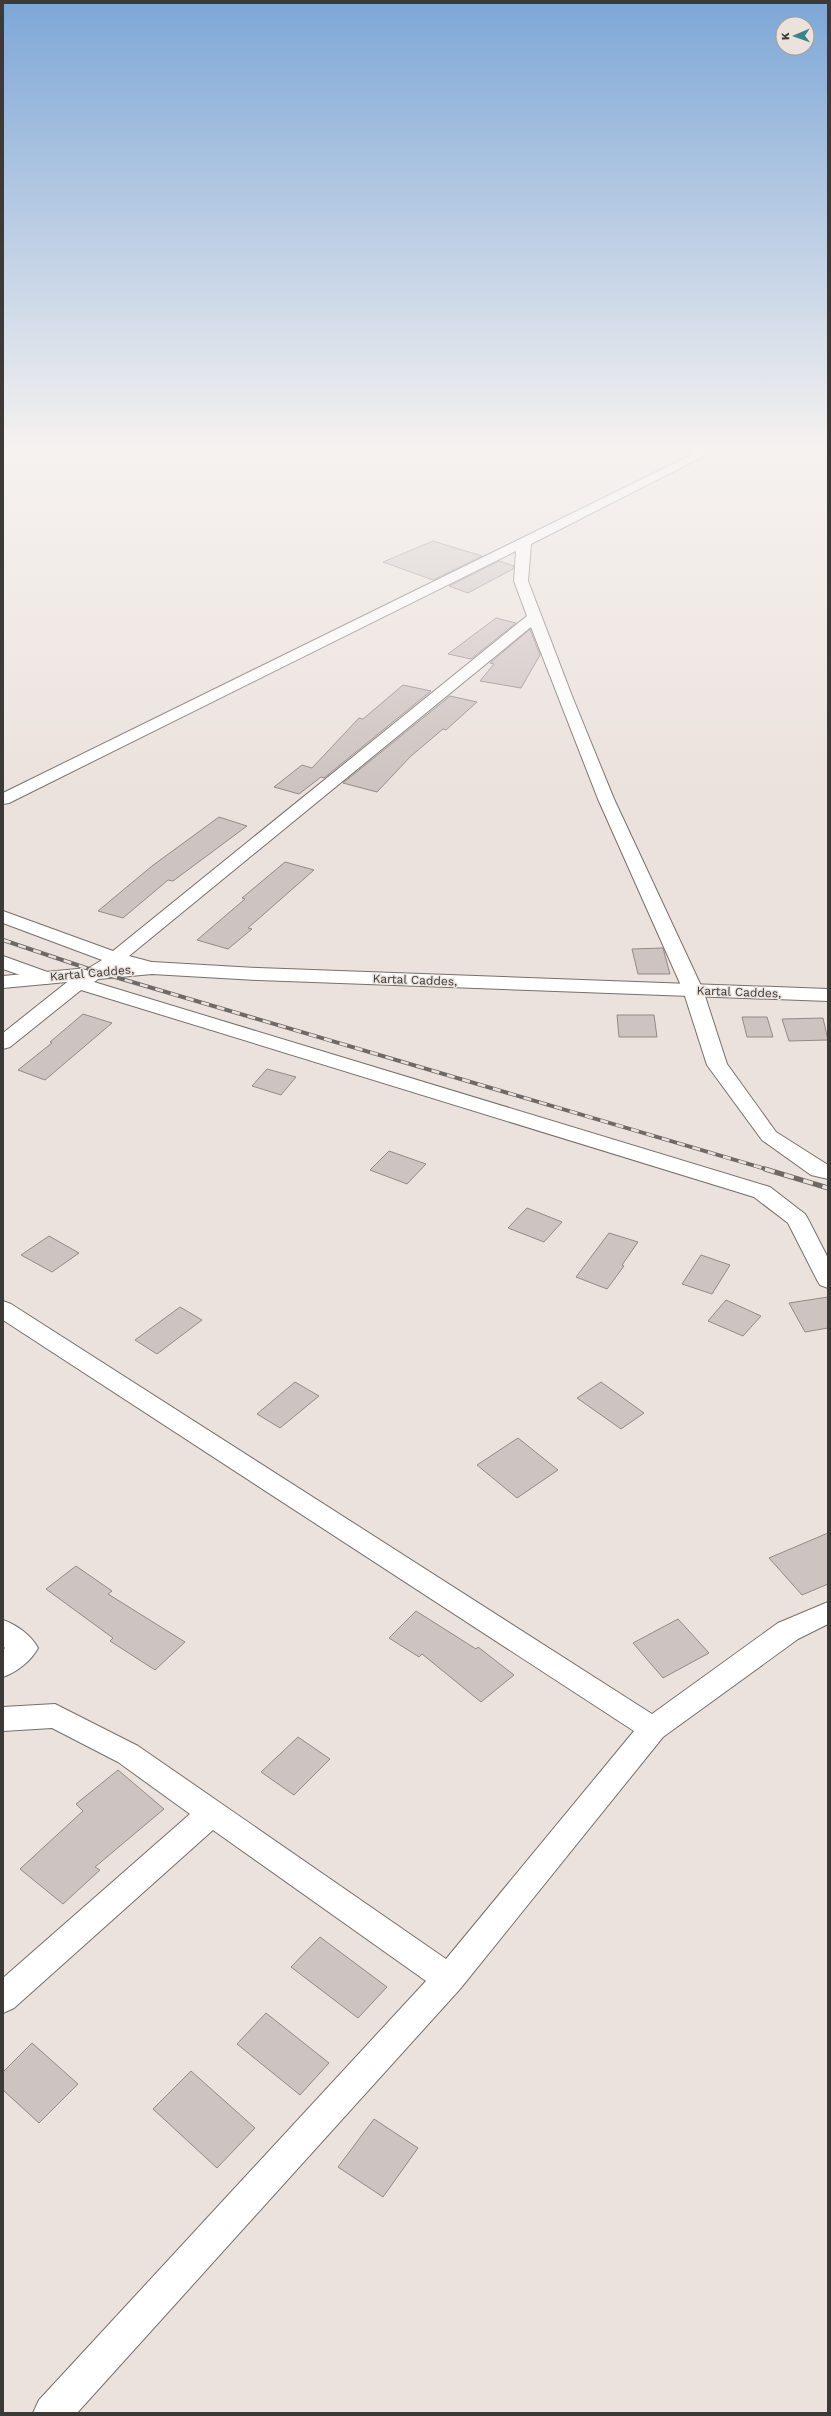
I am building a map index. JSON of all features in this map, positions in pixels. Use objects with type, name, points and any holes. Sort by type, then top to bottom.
[{"type":"street","points":[[3,799],[480,562]]},
{"type":"street","points":[[522,562],[521,581],[564,696],[606,799],[693,990],[716,1065],[769,1136],[819,1170],[828,1172]]},
{"type":"street","points":[[3,1043],[78,983],[98,972],[535,616]]},
{"type":"street","points":[[3,917],[115,958],[152,968]]},
{"type":"street","points":[[3,962],[46,978]]},
{"type":"street","name":"Kartal Caddes,","points":[[3,982],[152,968],[258,974],[828,995]]},
{"type":"street","points":[[78,983],[762,1192],[797,1219],[828,1280]]},
{"type":"street","points":[[3,1309],[653,1729]]},
{"type":"street","points":[[52,2413],[449,1979],[653,1729],[788,1631],[828,1612]]},
{"type":"street","points":[[3,1631],[24,1648],[3,1666]]},
{"type":"street","points":[[3,1719],[55,1716],[128,1754],[449,1979]]},
{"type":"street","points":[[3,1998],[212,1813]]},
{"type":"building","points":[[384,562],[470,562],[433,580]]},
{"type":"building","points":[[498,562],[514,566],[513,569],[468,593],[449,586]]},
{"type":"building","points":[[496,618],[516,623],[471,659],[448,654]]},
{"type":"building","points":[[530,629],[540,655],[521,688],[480,681],[494,664],[490,663]]},
{"type":"building","points":[[403,685],[431,691],[324,778],[321,777],[299,794],[274,787],[302,765],[312,768],[359,718],[363,719]]},
{"type":"building","points":[[450,696],[477,702],[446,730],[443,729],[411,756],[377,792],[343,783]]},
{"type":"building","points":[[219,817],[247,826],[173,881],[168,880],[123,918],[98,911],[152,866]]},
{"type":"building","points":[[285,862],[314,870],[248,928],[252,929],[228,949],[197,940],[245,899],[242,898]]},
{"type":"building","points":[[663,948],[670,974],[638,974],[632,949]]},
{"type":"building","points":[[83,1014],[112,1023],[45,1080],[18,1070],[52,1043],[50,1042]]},
{"type":"building","points":[[617,1015],[654,1015],[657,1037],[619,1037]]},
{"type":"building","points":[[742,1017],[767,1017],[773,1037],[747,1037]]},
{"type":"building","points":[[823,1018],[828,1040],[789,1041],[782,1019]]},
{"type":"building","points":[[267,1069],[296,1077],[281,1095],[252,1086]]},
{"type":"building","points":[[389,1151],[426,1164],[407,1184],[370,1170]]},
{"type":"building","points":[[527,1208],[562,1222],[544,1242],[508,1228]]},
{"type":"building","points":[[609,1233],[638,1242],[622,1265],[624,1266],[607,1289],[576,1277]]},
{"type":"building","points":[[49,1236],[79,1253],[52,1272],[21,1255]]},
{"type":"building","points":[[701,1255],[730,1265],[712,1294],[682,1284]]},
{"type":"building","points":[[828,1297],[828,1328],[805,1332],[789,1303]]},
{"type":"building","points":[[726,1300],[761,1316],[743,1336],[708,1321]]},
{"type":"building","points":[[180,1307],[202,1320],[157,1354],[135,1340]]},
{"type":"building","points":[[295,1382],[319,1396],[280,1428],[257,1414]]},
{"type":"building","points":[[601,1382],[644,1413],[621,1429],[577,1398]]},
{"type":"building","points":[[518,1438],[558,1470],[517,1498],[477,1465]]},
{"type":"building","points":[[828,1533],[828,1584],[802,1595],[769,1558]]},
{"type":"building","points":[[76,1566],[112,1591],[108,1594],[185,1642],[155,1670],[110,1641],[113,1638],[46,1589]]},
{"type":"building","points":[[416,1611],[476,1649],[478,1647],[514,1675],[481,1702],[422,1654],[419,1657],[389,1638]]},
{"type":"building","points":[[678,1619],[709,1653],[663,1678],[633,1643]]},
{"type":"building","points":[[298,1737],[330,1759],[294,1795],[261,1772]]},
{"type":"building","points":[[118,1770],[164,1809],[95,1867],[100,1870],[63,1904],[20,1869],[83,1811],[76,1804]]},
{"type":"building","points":[[320,1937],[387,1987],[358,2018],[291,1967]]},
{"type":"building","points":[[266,2013],[329,2063],[300,2095],[237,2044]]},
{"type":"building","points":[[32,2043],[78,2084],[39,2123],[3,2090],[3,2072]]},
{"type":"building","points":[[191,2071],[255,2128],[217,2168],[153,2109]]},
{"type":"building","points":[[374,2119],[418,2148],[383,2197],[338,2167]]},
{"type":"railway","points":[[3,940],[98,972],[769,1170]]},
{"type":"railway","points":[[765,1169],[828,1188]]}]
